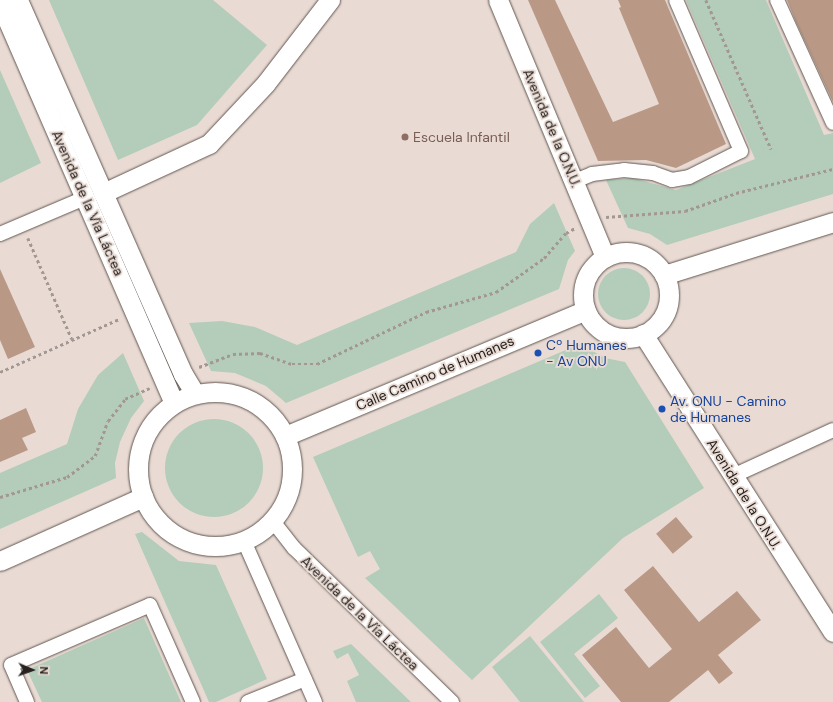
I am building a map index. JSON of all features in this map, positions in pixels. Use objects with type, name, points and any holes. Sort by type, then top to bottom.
[{"type":"street","name":"Avenida de la Vía Láctea","points":[[18,0],[94,196],[136,312],[175,378],[195,394]]},
{"type":"street","points":[[0,234],[94,196],[209,144],[266,84],[330,0]]},
{"type":"street","name":"Avenida de la O.N.U.","points":[[498,0],[575,181],[605,257]]},
{"type":"street","points":[[575,181],[592,174],[624,170],[653,173],[672,180],[688,177],[741,151],[676,0]]},
{"type":"street","points":[[777,0],[833,123]]},
{"type":"street","name":"Avenida de la Vía Láctea","points":[[0,2],[94,196],[175,378],[174,403]]},
{"type":"street","points":[[664,275],[833,222]]},
{"type":"street","points":[[618,252],[645,256],[664,275],[668,292],[666,309],[653,328],[644,334],[616,337],[592,322],[586,310],[583,295],[585,280],[593,267],[605,257],[618,252]]},
{"type":"street","name":"Calle Camino de Humanes","points":[[285,436],[586,310]]},
{"type":"street","name":"Avenida de la O.N.U.","points":[[644,334],[833,632]]},
{"type":"street","points":[[221,392],[247,399],[269,414],[285,436],[291,458],[291,480],[284,502],[272,520],[244,541],[220,546],[190,541],[173,534],[155,518],[143,497],[138,468],[142,444],[149,428],[174,403],[195,394],[221,392]]},
{"type":"street","points":[[733,476],[833,430]]},
{"type":"street","points":[[0,561],[143,497]]},
{"type":"street","name":"Avenida de la Vía Láctea","points":[[272,520],[294,548],[452,702]]},
{"type":"street","points":[[244,541],[315,702]]},
{"type":"street","points":[[27,702],[11,665],[150,605],[193,702]]},
{"type":"street","points":[[248,702],[305,679]]},
{"type":"path","points":[[706,0],[771,149]]},
{"type":"path","points":[[0,497],[67,477],[95,456],[108,420],[125,399],[233,354],[260,353],[292,364],[317,364],[426,312],[496,292],[544,258],[566,232],[590,221],[614,215],[685,211],[744,191],[833,169]]},
{"type":"path","points":[[22,224],[72,339]]},
{"type":"path","points":[[0,372],[136,312]]},
{"type":"green space","points":[[49,0],[213,0],[267,45],[197,125],[118,160]]},
{"type":"green space","points":[[686,0],[766,0],[824,135],[833,133],[833,194],[667,245],[650,234],[628,228],[606,180],[633,178],[676,190],[755,159]]},
{"type":"green space","points":[[0,70],[41,163],[0,183]]},
{"type":"green space","points":[[554,203],[575,251],[568,260],[559,289],[286,403],[266,386],[235,373],[211,371],[189,323],[222,321],[255,327],[297,345],[516,252],[530,224]]},
{"type":"green space","points":[[619,268],[629,268],[643,275],[650,289],[650,299],[643,313],[629,320],[619,320],[609,316],[602,309],[598,299],[598,289],[602,279],[609,272]]},
{"type":"green space","points":[[580,344],[605,358],[625,362],[704,488],[623,538],[472,680],[365,578],[380,569],[370,551],[358,557],[313,457]]},
{"type":"green space","points":[[123,353],[144,401],[131,418],[120,442],[115,463],[116,478],[0,529],[0,473],[67,444],[78,409],[98,375]]},
{"type":"green space","points":[[214,419],[233,423],[248,434],[259,449],[263,468],[259,487],[248,502],[233,513],[214,517],[195,513],[180,502],[169,487],[165,468],[169,449],[180,434],[195,423]]},
{"type":"green space","points":[[142,532],[179,561],[216,565],[267,679],[216,702],[209,702],[135,534]]},
{"type":"green space","points":[[599,594],[618,618],[574,654],[600,686],[585,698],[540,642]]},
{"type":"green space","points":[[144,618],[181,702],[42,702],[27,670]]},
{"type":"green space","points":[[530,636],[584,702],[520,702],[492,667]]},
{"type":"green space","points":[[351,644],[411,702],[356,702],[347,681],[359,675],[348,653],[337,659],[333,651]]},
{"type":"building","points":[[528,0],[555,0],[613,122],[659,104],[619,8],[621,7],[618,0],[665,0],[726,144],[676,168],[646,160],[598,161]]},
{"type":"building","points":[[787,0],[833,0],[833,102],[796,22]]},
{"type":"building","points":[[0,269],[35,347],[8,359],[0,340]]},
{"type":"building","points":[[26,408],[36,432],[22,438],[28,450],[0,462],[0,420]]},
{"type":"building","points":[[676,517],[693,537],[673,554],[656,534]]},
{"type":"building","points":[[653,566],[699,622],[737,591],[761,620],[718,655],[733,673],[719,684],[708,670],[669,702],[621,702],[582,655],[616,627],[649,668],[672,649],[624,590]]},
{"type":"place","name":"Escuela Infantil","points":[[405,137]]},
{"type":"place","name":"Cº Humanes - Av ONU","points":[[538,353]]},
{"type":"place","name":"Av. ONU - Camino de Humanes","points":[[662,409]]}]
